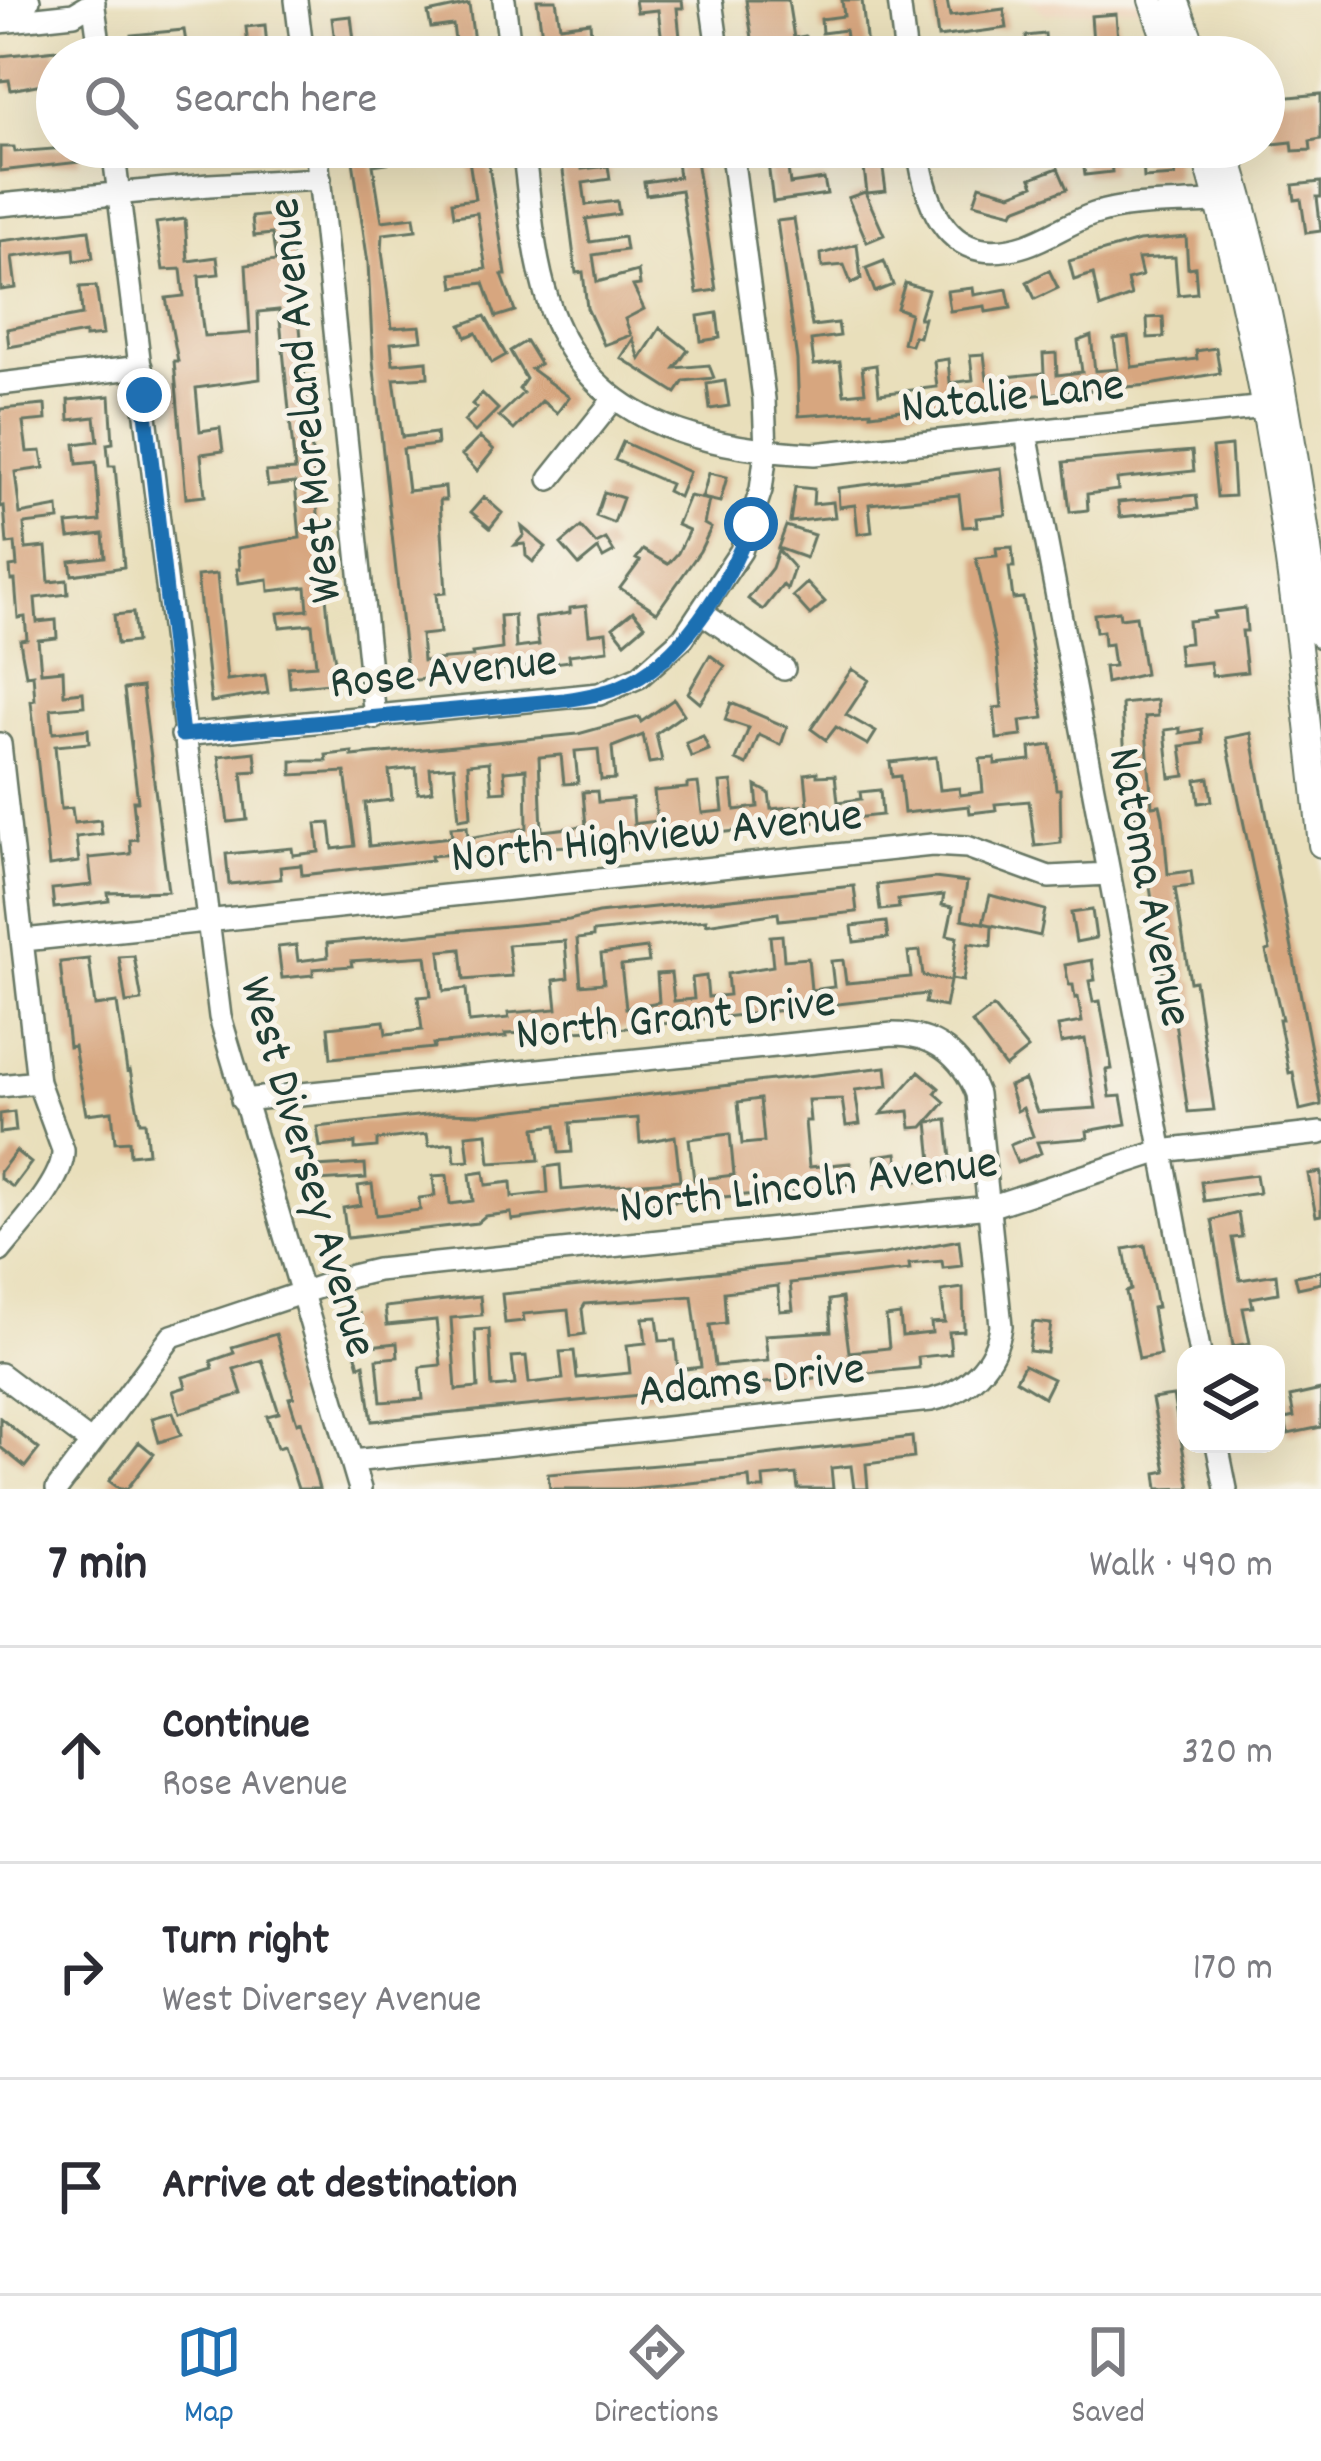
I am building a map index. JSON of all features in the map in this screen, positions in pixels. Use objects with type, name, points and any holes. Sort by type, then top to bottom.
[{"type":"main road","points":[[1151,0],[1164,36]]},
{"type":"main road","points":[[1176,0],[1189,36]]},
{"type":"main road","points":[[1213,168],[1230,200],[1274,326],[1321,636]]},
{"type":"main road","points":[[1228,168],[1314,717],[1321,845]]},
{"type":"street","points":[[0,3],[29,0]]},
{"type":"street","points":[[0,22],[74,14],[91,1],[117,0]]},
{"type":"street","points":[[296,0],[301,36]]},
{"type":"street","points":[[504,0],[509,36]]},
{"type":"street","points":[[711,0],[716,36]]},
{"type":"street","points":[[899,0],[903,36]]},
{"type":"street","points":[[91,1],[97,36]]},
{"type":"street","name":"West Diversey Avenue","points":[[115,168],[220,1018],[360,1489]]},
{"type":"street","name":"West Moreland Avenue","points":[[319,168],[375,718]]},
{"type":"street","points":[[526,168],[548,302],[577,360],[613,400],[550,479]]},
{"type":"street","name":"Rose Avenue","points":[[182,735],[599,694],[660,663],[702,613],[746,537],[766,452],[758,349],[734,168]]},
{"type":"street","points":[[922,168],[930,206],[946,232],[967,245],[986,249],[1026,245],[1105,212],[1230,200]]},
{"type":"street","points":[[0,205],[320,179]]},
{"type":"street","points":[[0,384],[141,367]]},
{"type":"street","name":"Natalie Lane","points":[[613,400],[684,433],[766,452],[814,454],[1266,407]]},
{"type":"street","name":"Natoma Avenue","points":[[1026,433],[1198,1345]]},
{"type":"street","points":[[702,613],[784,669]]},
{"type":"street","points":[[0,744],[10,907],[24,940],[38,1082],[64,1162],[0,1251]]},
{"type":"street","name":"North Highview Avenue","points":[[24,940],[932,845],[967,847],[1049,877],[1109,874]]},
{"type":"street","name":"North Grant Drive","points":[[242,1100],[912,1034],[944,1047],[973,1083],[989,1207]]},
{"type":"street","points":[[0,1086],[38,1082]]},
{"type":"street","name":"North Lincoln Avenue","points":[[56,1489],[172,1336],[376,1270],[989,1207],[1161,1151],[1321,1133]]},
{"type":"street","name":"Adams Drive","points":[[352,1461],[931,1400],[951,1394],[980,1371],[999,1340],[989,1207]]},
{"type":"street","points":[[0,1374],[90,1442]]},
{"type":"street","points":[[1219,1453],[1226,1489]]},
{"type":"shaded area","points":[[1028,0],[1146,0],[1149,7],[1046,14]]},
{"type":"building","points":[[537,0],[556,0],[560,26],[590,22],[591,36],[542,36]]},
{"type":"building","points":[[635,0],[682,0],[683,8],[677,8],[680,36],[661,36],[658,10],[637,12]]},
{"type":"building","points":[[746,0],[788,0],[794,36],[752,36]]},
{"type":"building","points":[[842,0],[862,0],[866,36],[846,36],[845,30],[822,33],[821,19],[844,16]]},
{"type":"building","points":[[933,0],[947,0],[950,16],[1004,9],[1007,28],[938,36]]},
{"type":"building","points":[[469,4],[473,36],[454,36],[453,25],[431,28],[428,13]]},
{"type":"building","points":[[1116,14],[1118,36],[1093,36],[1091,16]]},
{"type":"building","points":[[351,16],[353,36],[334,36],[332,18]]},
{"type":"building","points":[[265,25],[266,36],[247,36],[246,27]]},
{"type":"building","points":[[184,30],[185,36],[131,36]]},
{"type":"building","points":[[36,52],[36,85],[11,90],[9,80],[0,81],[0,56]]},
{"type":"building","points":[[1321,94],[1321,139],[1310,141],[1311,150],[1293,151],[1292,142],[1285,143],[1285,97]]},
{"type":"building","points":[[0,147],[36,150],[36,167],[0,171]]},
{"type":"building","points":[[354,168],[373,168],[382,221],[414,217],[416,230],[383,234],[382,251],[392,328],[420,326],[422,340],[391,343],[393,364],[427,361],[428,377],[394,379],[402,437],[436,433],[437,445],[403,449],[408,491],[445,487],[446,500],[440,500],[446,593],[436,594],[440,633],[421,635],[423,661],[502,649],[500,616],[514,615],[516,648],[539,645],[535,618],[586,606],[589,634],[606,632],[608,650],[569,655],[570,661],[408,681],[373,361],[368,263]]},
{"type":"building","points":[[470,168],[489,168],[506,275],[502,275],[515,311],[496,317],[484,283],[454,287],[452,274],[486,269],[477,213],[454,216],[452,202],[475,199]]},
{"type":"building","points":[[563,168],[608,168],[610,179],[583,183],[586,205],[617,201],[619,214],[586,219],[590,242],[624,237],[626,250],[593,255],[597,282],[638,271],[640,285],[633,286],[644,309],[625,319],[631,335],[604,345],[587,308],[583,272],[576,273]]},
{"type":"building","points":[[678,168],[697,168],[716,290],[697,293],[681,190],[646,195],[644,182],[679,177]]},
{"type":"building","points":[[769,168],[788,168],[790,184],[824,179],[827,194],[773,202]]},
{"type":"building","points":[[864,168],[883,168],[886,191],[867,193]]},
{"type":"building","points":[[1058,168],[1067,189],[1013,213],[974,203],[980,185],[1011,194],[1034,185],[1031,178]]},
{"type":"building","points":[[1084,168],[1112,168],[1112,172],[1085,175]]},
{"type":"building","points":[[1143,168],[1174,168],[1175,176],[1144,178]]},
{"type":"building","points":[[1321,182],[1321,197],[1317,197],[1321,231],[1306,233],[1301,199],[1295,200],[1293,185]]},
{"type":"building","points":[[865,192],[884,235],[867,242],[848,198]]},
{"type":"building","points":[[289,213],[329,628],[339,682],[290,687],[288,667],[316,665],[312,624],[280,627],[278,613],[308,610],[306,587],[269,591],[268,579],[239,583],[237,569],[238,548],[300,538],[295,483],[268,486],[266,472],[295,470],[279,310],[258,312],[260,379],[196,388],[200,431],[220,428],[223,451],[201,454],[205,496],[186,498],[174,361],[178,361],[166,298],[184,296],[181,269],[163,270],[156,223],[185,219],[188,261],[217,257],[219,274],[199,276],[201,313],[204,336],[226,335],[250,333],[246,265],[276,261],[272,234],[254,236],[252,217]]},
{"type":"building","points":[[794,219],[812,326],[838,323],[840,336],[811,340],[814,365],[840,362],[844,394],[865,392],[862,367],[876,365],[879,394],[937,387],[934,361],[948,359],[950,383],[973,380],[970,355],[984,354],[987,379],[1044,373],[1043,354],[1056,353],[1057,375],[1082,372],[1078,341],[1091,336],[1095,371],[1118,369],[1114,339],[1128,337],[1132,367],[1197,359],[1196,351],[1216,348],[1220,373],[1149,385],[871,414],[799,416],[797,360],[777,221]]},
{"type":"building","points":[[89,230],[93,258],[75,261],[74,249],[12,257],[16,288],[1,290],[0,241]]},
{"type":"building","points":[[1186,237],[1188,268],[1195,267],[1197,293],[1178,295],[1175,257],[1138,259],[1142,276],[1127,280],[1131,296],[1100,308],[1093,274],[1074,280],[1069,261],[1139,241]]},
{"type":"building","points":[[857,244],[861,279],[851,283],[844,265],[822,267],[821,254]]},
{"type":"building","points":[[884,261],[893,285],[875,292],[866,268]]},
{"type":"building","points":[[1049,270],[1058,288],[1035,299],[1027,282]]},
{"type":"building","points":[[905,283],[928,290],[919,337],[914,336],[911,345],[903,343],[910,313],[897,308]]},
{"type":"building","points":[[96,286],[103,335],[85,337],[85,333],[9,347],[7,329],[82,315],[80,287]]},
{"type":"building","points":[[973,288],[974,295],[1007,289],[1011,308],[950,311],[947,291]]},
{"type":"building","points":[[717,313],[720,338],[701,341],[698,316]]},
{"type":"building","points":[[485,316],[506,355],[492,363],[476,333],[466,337],[461,325]]},
{"type":"building","points":[[1163,317],[1164,337],[1148,338],[1147,318]]},
{"type":"building","points":[[660,328],[688,350],[675,368],[709,365],[714,378],[684,381],[676,393],[621,358],[633,339],[640,359]]},
{"type":"building","points":[[526,341],[540,364],[531,369],[569,397],[557,413],[542,401],[514,430],[499,416],[523,393],[519,389],[526,379],[510,351]]},
{"type":"building","points":[[725,381],[729,406],[710,409],[707,384]]},
{"type":"building","points":[[482,393],[498,409],[475,432],[464,421],[477,408],[472,404]]},
{"type":"building","points":[[110,396],[113,443],[107,444],[109,466],[115,466],[124,567],[72,575],[70,561],[105,557],[103,534],[69,538],[67,524],[100,521],[96,462],[77,464],[75,444],[98,441],[95,417],[69,420],[68,400]]},
{"type":"building","points":[[45,405],[46,420],[23,422],[27,452],[41,451],[44,468],[15,472],[20,514],[58,507],[59,520],[24,524],[26,549],[46,547],[49,582],[67,580],[68,594],[35,598],[37,622],[56,620],[57,638],[38,640],[41,672],[63,670],[64,694],[83,692],[84,706],[51,709],[53,733],[88,729],[89,743],[55,746],[61,809],[72,808],[74,823],[100,820],[102,834],[76,837],[79,862],[49,866],[31,701],[35,700],[33,674],[26,675],[20,640],[27,639],[25,617],[18,618],[15,580],[11,580],[10,567],[17,566],[15,543],[7,544],[4,506],[0,507],[0,409]]},
{"type":"building","points":[[480,437],[494,450],[477,471],[462,455]]},
{"type":"building","points":[[623,442],[689,472],[679,497],[667,491],[670,484],[615,460]]},
{"type":"building","points":[[1231,446],[1234,496],[1217,497],[1212,448]]},
{"type":"building","points":[[1192,451],[1194,471],[1117,479],[1118,490],[1087,494],[1088,510],[1070,512],[1064,462]]},
{"type":"building","points":[[1001,468],[1006,515],[976,518],[977,526],[963,527],[959,495],[869,504],[872,532],[858,534],[855,505],[839,507],[838,488]]},
{"type":"building","points":[[709,473],[727,477],[720,502],[702,498]]},
{"type":"building","points":[[795,487],[814,489],[813,504],[833,502],[835,517],[790,522]]},
{"type":"building","points":[[604,492],[623,498],[614,523],[596,516]]},
{"type":"building","points":[[1196,495],[1198,509],[1120,517],[1118,502]]},
{"type":"building","points":[[689,496],[709,500],[704,524],[711,528],[657,612],[620,588],[643,550],[668,564],[678,553],[689,530],[677,525]]},
{"type":"building","points":[[484,497],[502,513],[490,528],[471,512]]},
{"type":"building","points":[[786,526],[814,535],[806,558],[778,548]]},
{"type":"building","points":[[522,527],[546,547],[533,562],[526,556],[525,544],[515,545],[524,535]]},
{"type":"building","points":[[581,527],[596,544],[606,539],[614,552],[603,558],[598,549],[579,565],[561,544]]},
{"type":"building","points":[[1012,547],[1013,599],[1023,598],[1044,718],[1020,721],[1022,736],[997,739],[994,708],[1002,707],[997,654],[976,558],[997,556],[996,548]]},
{"type":"building","points":[[778,550],[794,568],[787,589],[783,585],[763,610],[748,599],[772,568]]},
{"type":"building","points":[[217,574],[227,680],[265,675],[268,693],[211,702],[197,576]]},
{"type":"building","points":[[807,583],[825,602],[810,615],[793,596]]},
{"type":"building","points":[[1245,608],[1247,631],[1242,631],[1247,672],[1212,676],[1210,662],[1180,665],[1178,644],[1190,643],[1188,621]]},
{"type":"building","points":[[633,611],[645,625],[625,642],[613,627]]},
{"type":"building","points":[[1119,611],[1120,618],[1136,616],[1145,674],[1106,683],[1104,667],[1114,666],[1111,644],[1104,645],[1103,631],[1096,632],[1094,614]]},
{"type":"building","points":[[133,613],[136,642],[117,644],[114,615]]},
{"type":"building","points":[[710,655],[725,666],[700,703],[688,693]]},
{"type":"building","points":[[852,669],[869,680],[846,715],[876,732],[868,745],[836,727],[826,740],[811,729]]},
{"type":"building","points":[[142,687],[168,891],[108,893],[109,901],[54,908],[52,889],[92,885],[89,858],[131,854],[130,840],[137,839],[133,801],[138,801],[124,689]]},
{"type":"building","points":[[674,699],[684,714],[656,734],[662,761],[649,763],[643,735],[612,747],[615,779],[601,780],[598,749],[575,751],[578,783],[564,784],[561,755],[539,757],[542,831],[586,826],[583,792],[597,791],[598,802],[632,799],[634,824],[657,821],[654,791],[687,788],[687,784],[698,783],[702,813],[723,811],[720,783],[732,782],[735,810],[758,807],[756,786],[769,793],[771,809],[808,805],[805,774],[817,772],[817,776],[835,775],[838,802],[880,790],[882,815],[625,843],[431,856],[432,860],[302,875],[301,865],[280,867],[281,879],[229,884],[226,854],[292,848],[293,855],[319,852],[316,824],[330,823],[333,849],[355,846],[345,772],[292,775],[292,761],[578,734],[639,717],[641,722]],"holes":[[[489,762],[492,792],[506,791],[504,771],[526,769],[527,828],[468,838],[467,826],[451,827],[452,837],[369,846],[365,803],[392,800],[389,771],[416,768],[418,793],[432,791],[430,768],[454,766],[459,819],[471,817],[468,764]]]},
{"type":"building","points":[[1157,700],[1158,716],[1145,717],[1152,806],[1160,805],[1168,874],[1191,871],[1193,886],[1175,888],[1190,982],[1195,981],[1214,1110],[1188,1112],[1141,826],[1136,827],[1133,799],[1129,799],[1122,704]]},
{"type":"building","points":[[731,703],[787,727],[781,745],[759,735],[747,765],[736,760],[749,728],[725,720]]},
{"type":"building","points":[[1180,728],[1180,733],[1202,729],[1203,743],[1181,746],[1185,776],[1170,778],[1165,730]]},
{"type":"building","points":[[1251,733],[1321,1102],[1300,1110],[1226,738]]},
{"type":"building","points":[[703,736],[709,750],[691,757],[686,743]]},
{"type":"building","points":[[1051,745],[1056,789],[1060,789],[1061,843],[1035,846],[1029,801],[995,804],[996,810],[970,813],[969,806],[904,813],[900,776],[892,777],[890,762],[936,757],[940,790],[959,788],[960,795],[983,792],[980,759],[995,758],[995,764],[1031,760],[1030,748]]},
{"type":"building","points":[[255,752],[257,771],[242,772],[247,820],[228,822],[219,756]]},
{"type":"building","points":[[1209,778],[1212,801],[1199,803],[1196,780]]},
{"type":"building","points":[[934,878],[967,882],[962,919],[992,925],[991,946],[969,943],[963,981],[951,979],[957,937],[947,935],[953,907],[942,905],[944,895],[898,900],[899,908],[880,910],[877,885]]},
{"type":"building","points":[[854,886],[857,912],[779,920],[778,913],[593,932],[593,937],[577,939],[581,985],[604,983],[601,954],[647,948],[649,962],[621,965],[626,1008],[659,1002],[657,974],[671,973],[674,1001],[694,999],[692,978],[706,976],[708,997],[729,995],[727,974],[773,966],[770,936],[782,935],[784,960],[808,958],[811,990],[834,987],[831,961],[843,960],[846,983],[911,977],[908,952],[920,951],[923,976],[950,981],[945,1007],[925,1003],[927,994],[617,1029],[505,1034],[433,1044],[434,1048],[331,1058],[328,1027],[384,1021],[386,1034],[422,1030],[418,997],[431,996],[426,956],[351,961],[352,966],[313,969],[313,975],[282,978],[278,947],[296,945],[298,961],[328,957],[327,943],[569,920]],"holes":[[[565,941],[568,978],[554,980],[557,1009],[469,1022],[466,989],[444,991],[440,951],[461,949],[464,980],[512,976],[508,945]]]},
{"type":"building","points":[[990,895],[1045,910],[1040,936],[983,923]]},
{"type":"building","points":[[1092,910],[1096,938],[1076,942],[1071,913]]},
{"type":"building","points":[[886,922],[888,938],[854,942],[852,926]]},
{"type":"building","points":[[134,956],[142,1001],[126,1003],[119,957]]},
{"type":"building","points":[[89,959],[95,1006],[117,1003],[127,1071],[140,1122],[145,1122],[148,1153],[130,1155],[129,1141],[115,1142],[112,1111],[86,1114],[74,1046],[69,1047],[60,962]]},
{"type":"building","points":[[1092,960],[1095,980],[1089,981],[1093,1002],[1100,1001],[1112,1069],[1106,1070],[1110,1097],[1121,1096],[1126,1124],[1087,1131],[1088,1138],[1037,1142],[1041,1153],[1017,1163],[1010,1145],[1033,1136],[1023,1108],[1017,1111],[1009,1086],[1025,1080],[1037,1112],[1096,1108],[1085,1039],[1061,1043],[1058,1026],[1082,1022],[1065,965]]},
{"type":"building","points":[[993,1007],[1028,1049],[1005,1067],[972,1023]]},
{"type":"building","points":[[886,1067],[888,1086],[855,1090],[860,1124],[846,1126],[842,1099],[808,1100],[809,1167],[850,1163],[852,1184],[512,1220],[511,1213],[485,1216],[477,1223],[347,1238],[343,1208],[361,1205],[358,1186],[372,1184],[376,1215],[420,1210],[419,1198],[435,1196],[433,1176],[447,1175],[450,1204],[473,1201],[470,1174],[484,1172],[486,1185],[511,1182],[512,1197],[548,1193],[546,1167],[560,1165],[562,1190],[680,1180],[675,1136],[640,1143],[638,1118],[570,1123],[572,1152],[559,1153],[556,1125],[535,1128],[539,1160],[490,1163],[487,1133],[466,1135],[469,1161],[455,1162],[453,1143],[429,1146],[427,1134],[377,1140],[377,1147],[355,1149],[355,1143],[320,1147],[317,1127],[444,1113],[480,1114]],"holes":[[[760,1099],[764,1142],[742,1144],[738,1102]],[[730,1134],[734,1175],[694,1180],[689,1139]]]},
{"type":"building","points":[[919,1071],[939,1088],[935,1093],[945,1102],[923,1127],[911,1128],[909,1111],[881,1114]]},
{"type":"building","points":[[14,1112],[16,1131],[0,1133],[0,1114]]},
{"type":"building","points":[[947,1120],[953,1179],[878,1183],[875,1156],[897,1153],[899,1168],[932,1161],[928,1122]]},
{"type":"building","points":[[16,1151],[31,1163],[13,1187],[0,1178],[0,1172]]},
{"type":"building","points":[[365,1164],[366,1178],[318,1181],[317,1167]]},
{"type":"building","points":[[1321,1172],[1321,1215],[1316,1216],[1308,1174]]},
{"type":"building","points":[[1256,1175],[1259,1193],[1204,1201],[1201,1182]]},
{"type":"building","points":[[1238,1213],[1242,1237],[1232,1238],[1240,1280],[1276,1274],[1278,1293],[1251,1298],[1253,1307],[1243,1308],[1250,1343],[1233,1345],[1212,1220]]},
{"type":"building","points":[[959,1240],[962,1266],[943,1268],[942,1261],[909,1264],[910,1270],[790,1283],[793,1310],[780,1311],[778,1286],[724,1292],[726,1323],[710,1325],[715,1366],[768,1361],[765,1335],[831,1331],[829,1300],[842,1298],[849,1352],[889,1348],[886,1317],[900,1315],[902,1336],[932,1333],[931,1323],[945,1322],[941,1291],[963,1288],[964,1331],[949,1332],[951,1354],[918,1357],[919,1368],[372,1421],[364,1364],[359,1366],[354,1348],[350,1349],[343,1320],[360,1314],[369,1346],[397,1343],[398,1357],[377,1359],[381,1402],[423,1399],[420,1367],[441,1365],[436,1320],[387,1325],[385,1307],[480,1296],[482,1315],[451,1318],[456,1390],[478,1388],[475,1330],[489,1329],[492,1387],[515,1385],[512,1357],[526,1356],[529,1383],[563,1379],[560,1352],[574,1351],[577,1378],[630,1373],[627,1345],[646,1343],[643,1318],[657,1317],[660,1341],[675,1340],[678,1370],[701,1367],[692,1296],[585,1304],[585,1334],[571,1336],[568,1310],[523,1314],[524,1321],[505,1323],[502,1294],[880,1255]]},
{"type":"building","points":[[1145,1245],[1160,1355],[1139,1359],[1126,1292],[1131,1290],[1124,1249]]},
{"type":"building","points":[[1321,1271],[1321,1283],[1298,1288],[1295,1276]]},
{"type":"building","points":[[1033,1322],[1051,1324],[1047,1353],[1029,1351]]},
{"type":"building","points":[[276,1334],[294,1397],[289,1398],[297,1423],[301,1421],[319,1489],[298,1489],[284,1446],[277,1448],[267,1416],[279,1413],[262,1360],[234,1369],[242,1394],[180,1413],[173,1391],[186,1387],[183,1377],[213,1368],[211,1361],[234,1353],[232,1347]]},
{"type":"building","points":[[1024,1365],[1053,1379],[1044,1397],[1016,1380]]},
{"type":"building","points":[[1321,1390],[1321,1427],[1288,1434],[1285,1419],[1294,1417],[1290,1397]]},
{"type":"building","points":[[1173,1396],[1177,1453],[1184,1453],[1190,1488],[1158,1489],[1156,1473],[1166,1471],[1152,1399]]},
{"type":"building","points":[[173,1412],[181,1435],[159,1442],[152,1418]]},
{"type":"building","points":[[0,1418],[39,1449],[25,1467],[0,1447]]},
{"type":"building","points":[[912,1437],[914,1458],[866,1464],[868,1489],[854,1489],[851,1466],[831,1468],[833,1489],[798,1489],[796,1474],[763,1477],[764,1489],[750,1489],[749,1477],[631,1489],[550,1489],[548,1474],[741,1458]]},
{"type":"building","points":[[139,1442],[154,1454],[127,1489],[120,1489],[109,1481]]},
{"type":"route","points":[[144,395],[182,735],[565,700],[620,687],[660,663],[683,638],[741,551],[751,524]]}]
